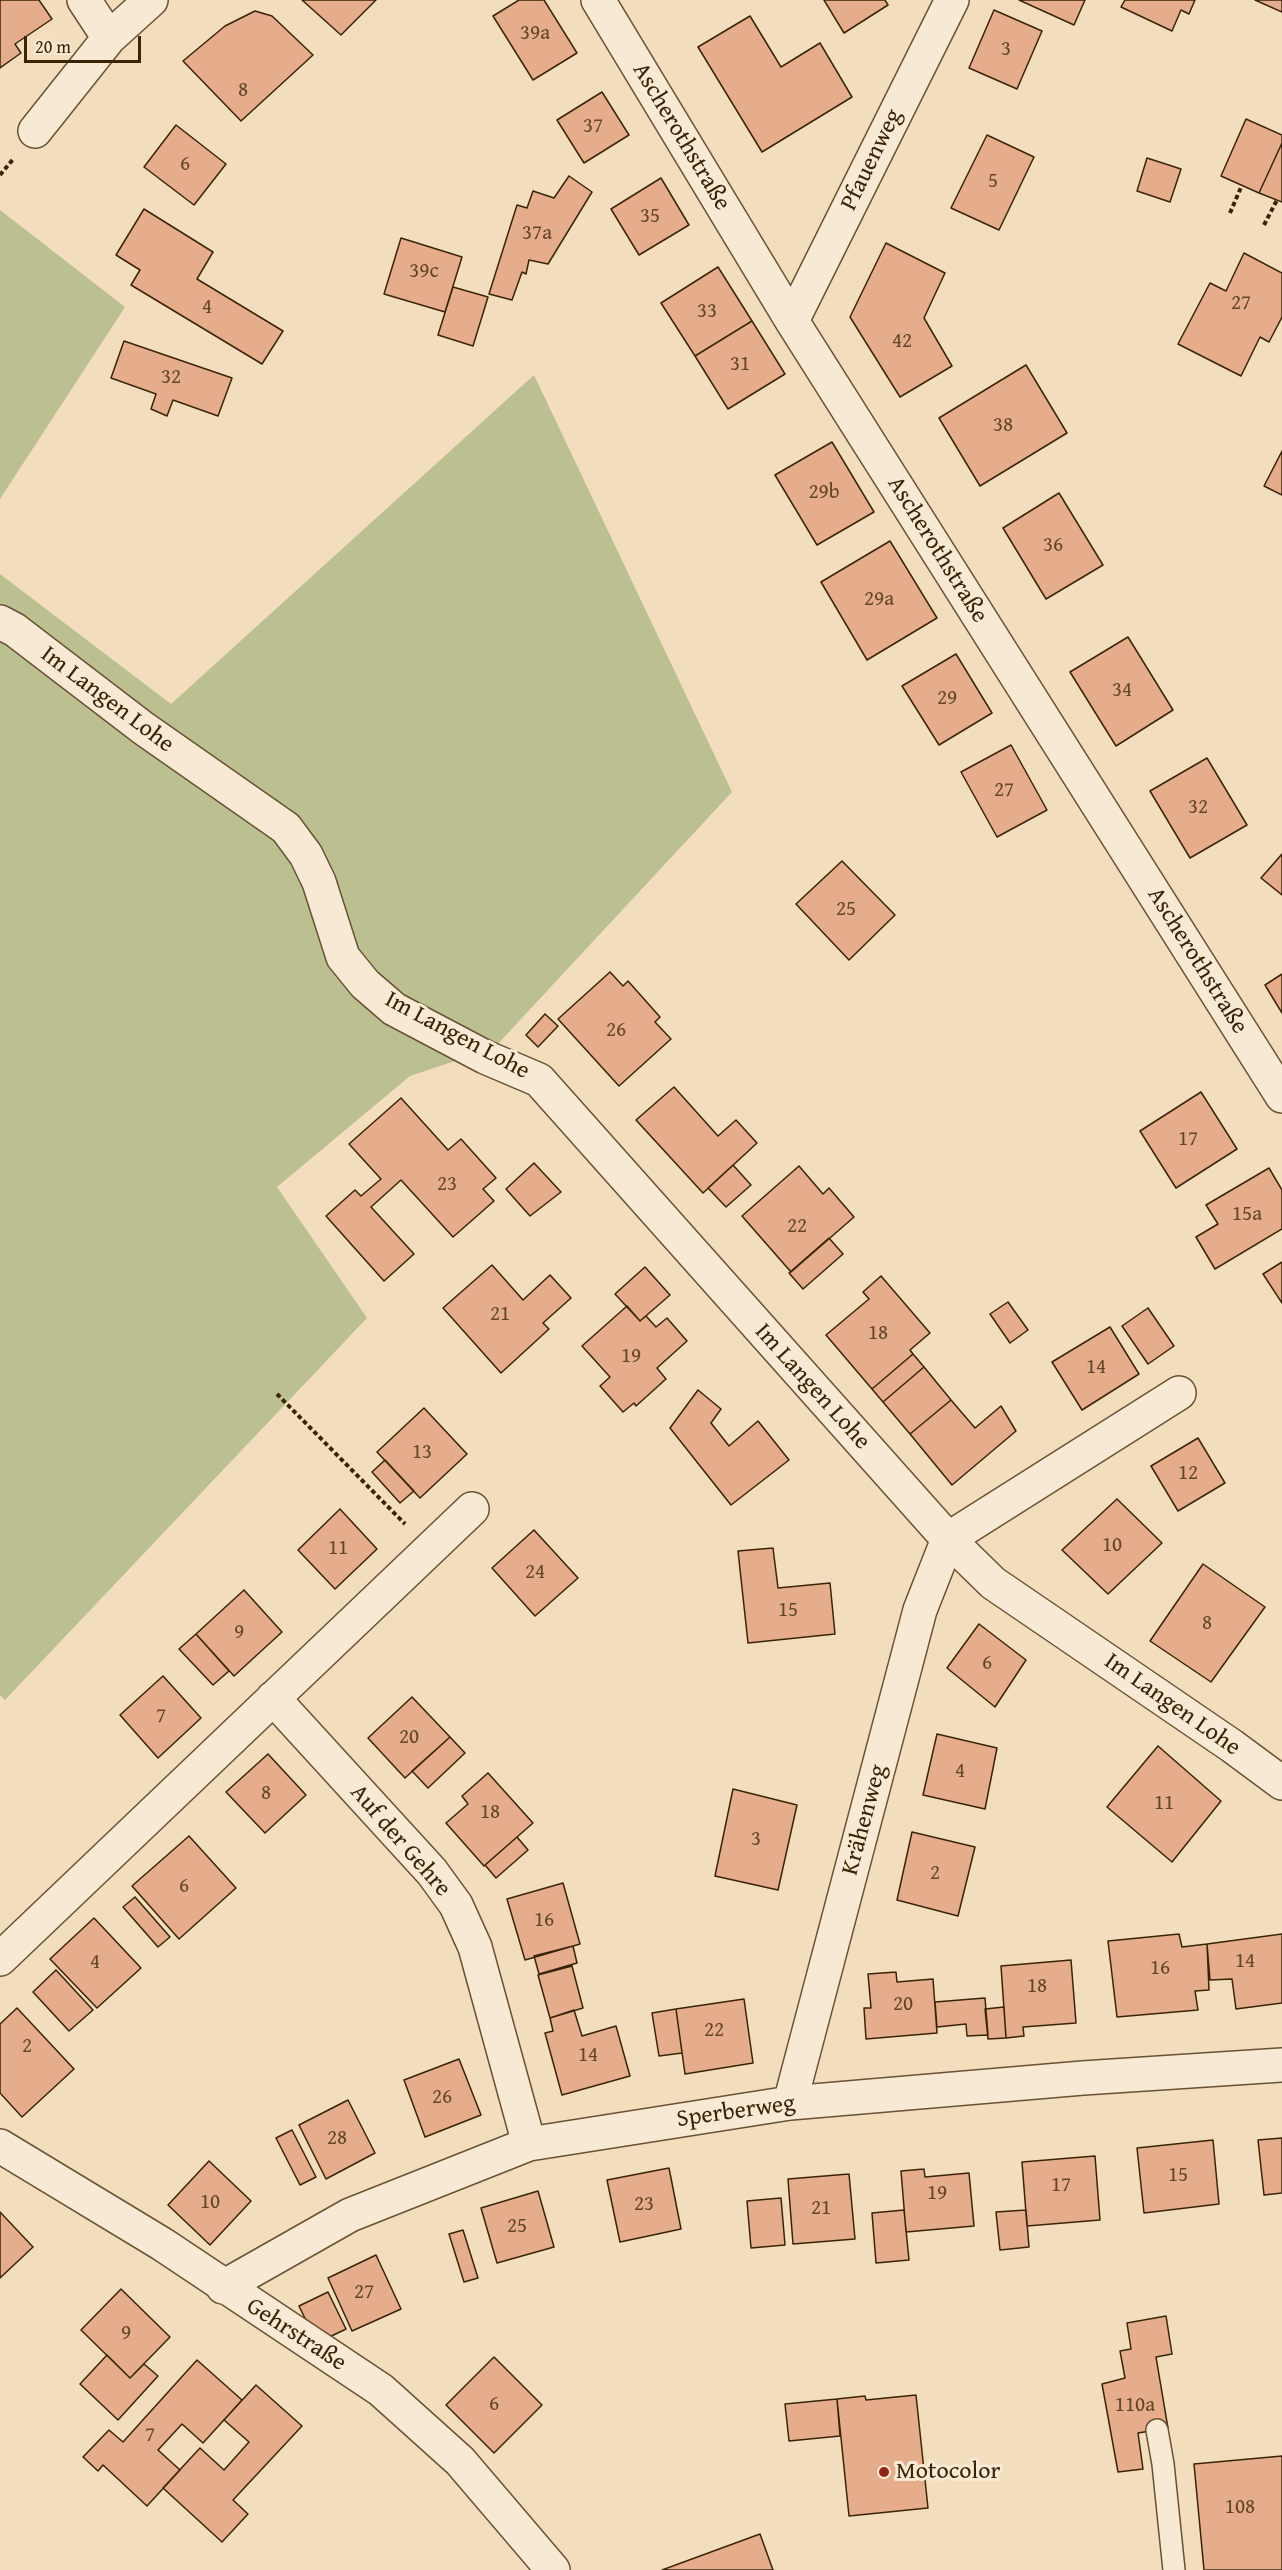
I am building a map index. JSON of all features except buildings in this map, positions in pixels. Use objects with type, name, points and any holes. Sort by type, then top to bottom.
[{"type":"street","points":[[84,0],[109,38]]},
{"type":"street","points":[[35,131],[109,38],[151,0]]},
{"type":"street","name":"Ascherothstraße","points":[[598,0],[792,321],[1282,1096]]},
{"type":"street","name":"Pfauenweg","points":[[792,321],[952,0]]},
{"type":"street","name":"Im Langen Lohe","points":[[0,622],[15,630],[143,728],[286,828],[306,855],[319,882],[343,957],[365,984],[394,1009],[485,1057],[539,1080],[948,1539],[993,1583],[1233,1746],[1282,1783]]},
{"type":"street","points":[[948,1539],[1179,1393]]},
{"type":"street","points":[[0,1959],[472,1509]]},
{"type":"street","name":"Krähenweg","points":[[790,2103],[920,1610],[948,1539]]},
{"type":"street","name":"Auf der Gehre","points":[[273,1698],[432,1872],[456,1905],[475,1947],[529,2144]]},
{"type":"street","name":"Sperberweg","points":[[224,2287],[350,2215],[529,2144],[790,2103],[1083,2078],[1282,2065]]},
{"type":"street","name":"Gehrstraße","points":[[0,2146],[162,2244],[381,2390],[460,2461],[553,2570]]},
{"type":"lane","points":[[1157,2430],[1163,2464],[1174,2570]]},
{"type":"path","points":[[1230,213],[1242,185]]},
{"type":"path","points":[[1264,225],[1277,200]]},
{"type":"path","points":[[277,1394],[429,1548]]},
{"type":"green space","points":[[0,210],[125,307],[0,499]]},
{"type":"green space","points":[[534,375],[732,792],[494,1048],[410,1076],[277,1187],[367,1318],[5,1700],[0,1695],[0,574],[171,704]]},
{"type":"place","name":"Motocolor","points":[[884,2472]]}]
